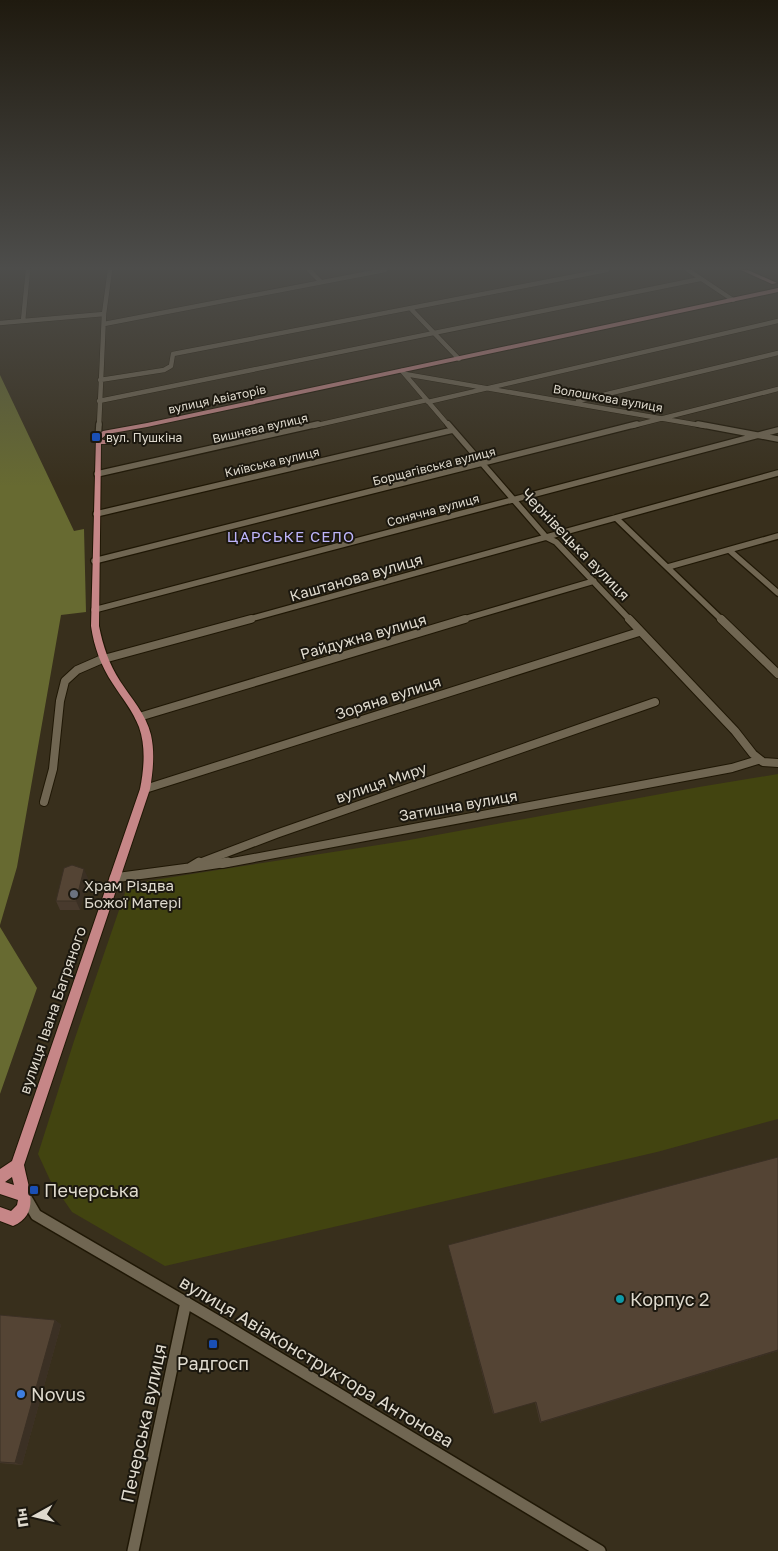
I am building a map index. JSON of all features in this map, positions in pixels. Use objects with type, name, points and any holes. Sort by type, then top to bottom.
[{"type":"main road","name":"вулиця Авіаторів","points":[[98,439],[101,433],[403,373],[536,342]]},
{"type":"main road","name":"вулиця Авіаторів","points":[[117,441],[147,425]]},
{"type":"main road","points":[[97,469],[121,434],[112,431]]},
{"type":"main road","name":"вулиця Івана Багряного","points":[[23,1194],[17,1165],[145,789],[149,756],[144,730],[139,717],[104,660],[96,634],[94,561],[98,439]]},
{"type":"main road","points":[[98,439],[104,443],[117,441]]},
{"type":"main road","points":[[0,1177],[17,1165]]},
{"type":"main road","points":[[0,1187],[23,1194],[25,1205],[22,1212],[7,1216]]},
{"type":"street","name":"вулиця Івана Багряного","points":[[98,439],[103,342]]},
{"type":"street","points":[[100,380],[164,370],[171,366],[173,354],[234,342]]},
{"type":"street","points":[[99,401],[392,342]]},
{"type":"street","points":[[442,342],[459,359]]},
{"type":"street","name":"Вишнева вулиця","points":[[97,469],[427,401],[683,342]]},
{"type":"street","points":[[576,402],[778,353]]},
{"type":"street","name":"Волошкова вулиця","points":[[403,373],[778,439]]},
{"type":"street","name":"Чернівецька вулиця","points":[[403,373],[546,537],[556,542],[594,581],[639,632],[735,731],[758,760]]},
{"type":"street","name":"Борщагівська вулиця","points":[[94,561],[483,465],[778,389]]},
{"type":"street","points":[[98,422],[105,430],[112,431]]},
{"type":"street","name":"Київська вулиця","points":[[96,514],[453,430]]},
{"type":"street","name":"Сонячна вулиця","points":[[94,610],[778,430]]},
{"type":"street","name":"Каштанова вулиця","points":[[44,802],[49,790],[52,774],[63,686],[70,674],[84,667],[778,473]]},
{"type":"street","points":[[616,518],[777,674]]},
{"type":"street","points":[[668,568],[778,536]]},
{"type":"street","points":[[729,550],[778,593]]},
{"type":"street","name":"Райдужна вулиця","points":[[139,717],[594,581]]},
{"type":"street","name":"Зоряна вулиця","points":[[145,789],[639,632]]},
{"type":"street","name":"вулиця Миру","points":[[114,878],[189,868],[204,860],[276,834],[655,702]]},
{"type":"street","points":[[758,760],[767,764],[778,763]]},
{"type":"street","name":"Затишна вулиця","points":[[189,868],[210,866],[732,768],[758,760]]},
{"type":"street","name":"вулиця Авіаконструктора Антонова","points":[[23,1194],[36,1215],[186,1302],[600,1551]]},
{"type":"street","points":[[7,1216],[36,1215]]},
{"type":"street","name":"Печерська вулиця","points":[[133,1551],[186,1302]]},
{"type":"shaded area","points":[[778,774],[778,1119],[657,1152],[165,1266],[72,1212],[50,1180],[38,1154],[74,1041],[128,884],[404,841]]},
{"type":"green space","points":[[0,375],[74,531],[84,529],[86,612],[61,615],[17,867],[0,925]]},
{"type":"green space","points":[[0,927],[37,988],[0,1094]]},
{"type":"building","points":[[72,865],[84,869],[76,901],[56,901],[64,868]]},
{"type":"building","name":"Корпус 2","points":[[778,1157],[778,1350],[541,1422],[536,1402],[494,1414],[448,1245]]},
{"type":"building","name":"Novus","points":[[0,1315],[55,1320],[15,1463],[0,1462]]},
{"type":"place","name":"вул. Пушкіна","points":[[96,437]]},
{"type":"place","name":"Храм Різдва Божої Матері","points":[[74,894]]},
{"type":"place","name":"Печерська","points":[[34,1190]]},
{"type":"place","name":"Корпус 2","points":[[620,1299]]},
{"type":"place","name":"Радгосп","points":[[213,1344]]},
{"type":"place","name":"Novus","points":[[21,1394]]},
{"type":"district","name":"ЦАРСЬКЕ СЕЛО","points":[[291,536]]}]
